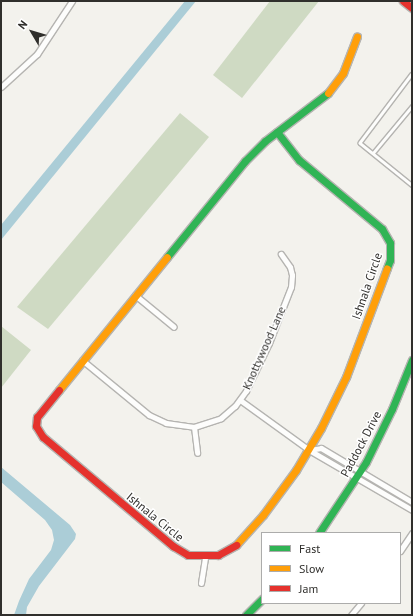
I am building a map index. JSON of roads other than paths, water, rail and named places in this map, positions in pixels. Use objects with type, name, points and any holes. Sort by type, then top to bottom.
[{"type":"street","points":[[1,87],[36,54],[72,1]]},
{"type":"street","points":[[403,1],[412,8]]},
{"type":"street","points":[[277,132],[333,88],[343,73],[357,36]]},
{"type":"street","name":"Ishnala Circle","points":[[277,132],[299,160],[382,228],[388,239],[390,248],[389,264],[346,377],[309,450],[280,493],[242,540],[225,552],[205,557],[188,555],[173,546],[40,434],[36,422],[39,413],[135,295],[245,161],[277,132]]},
{"type":"street","name":"Knottywood Lane","points":[[82,360],[157,420],[175,426],[194,426],[221,418],[240,400],[269,344],[290,287],[292,275],[290,267],[281,254]]},
{"type":"street","points":[[135,295],[174,327]]},
{"type":"street","name":"Paddock Drive","points":[[320,532],[358,474],[392,409],[412,360]]},
{"type":"street","points":[[240,400],[309,450],[412,502]]},
{"type":"street","points":[[194,426],[197,453]]},
{"type":"street","points":[[358,474],[412,510]]},
{"type":"street","points":[[401,550],[412,533]]},
{"type":"street","points":[[201,583],[205,557]]},
{"type":"street","points":[[246,615],[261,600]]},
{"type":"street","points":[[351,615],[360,604]]},
{"type":"lane","points":[[412,74],[360,143],[398,176],[412,185]]},
{"type":"lane","points":[[373,153],[412,106]]},
{"type":"water","points":[[185,1],[196,1],[1,240],[1,225]]},
{"type":"water","points":[[1,467],[70,525],[76,534],[75,539],[39,586],[27,607],[26,615],[14,615],[29,579],[51,550],[54,540],[52,530],[45,520],[1,482]]}]
